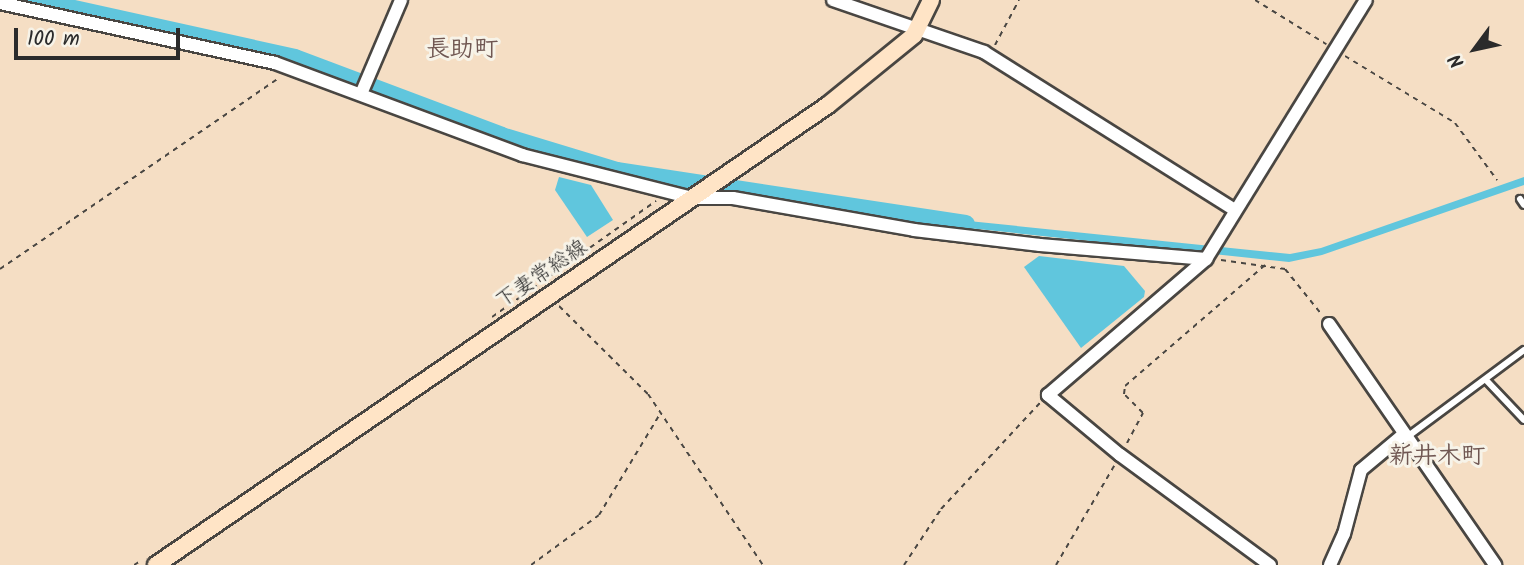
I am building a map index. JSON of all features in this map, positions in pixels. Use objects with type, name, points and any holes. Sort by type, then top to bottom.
[{"type":"main road","name":"下妻常総線","points":[[156,565],[828,105],[919,29],[932,0]]},
{"type":"street","points":[[361,93],[401,0]]},
{"type":"street","points":[[833,0],[989,55],[1235,210]]},
{"type":"street","points":[[1270,565],[1120,455],[1048,395],[1207,258],[1366,0]]},
{"type":"street","points":[[0,3],[292,69],[522,155],[697,195],[733,198],[914,230],[1207,258]]},
{"type":"street","points":[[1329,324],[1494,565]]},
{"type":"street","points":[[1329,565],[1344,534],[1361,470],[1406,435]]},
{"type":"lane","points":[[1406,435],[1486,380],[1524,349]]},
{"type":"lane","points":[[1486,380],[1524,420]]},
{"type":"path","points":[[989,55],[1019,0]]},
{"type":"path","points":[[1255,0],[1455,123],[1497,180]]},
{"type":"path","points":[[0,269],[292,69]]},
{"type":"path","points":[[1207,258],[1285,269],[1295,277],[1329,324]]},
{"type":"path","points":[[1055,565],[1143,413],[1124,394],[1125,386],[1265,265]]},
{"type":"path","points":[[549,296],[648,394],[763,565]]},
{"type":"path","points":[[904,565],[941,509],[1048,395]]},
{"type":"path","points":[[531,565],[599,515],[661,413]]},
{"type":"water","points":[[559,177],[591,185],[613,220],[587,237],[555,190]]},
{"type":"water","points":[[1524,177],[1524,185],[1322,255],[1289,262],[939,225],[939,218],[1290,254],[1321,248]]},
{"type":"water","points":[[1039,256],[1124,266],[1145,291],[1144,297],[1081,348],[1024,267]]},
{"type":"waterway","points":[[33,0],[294,58],[501,136],[616,171],[965,224]]},
{"type":"district","name":"長助町","points":[[462,50]]},
{"type":"district","name":"新井木町","points":[[1437,457]]}]
